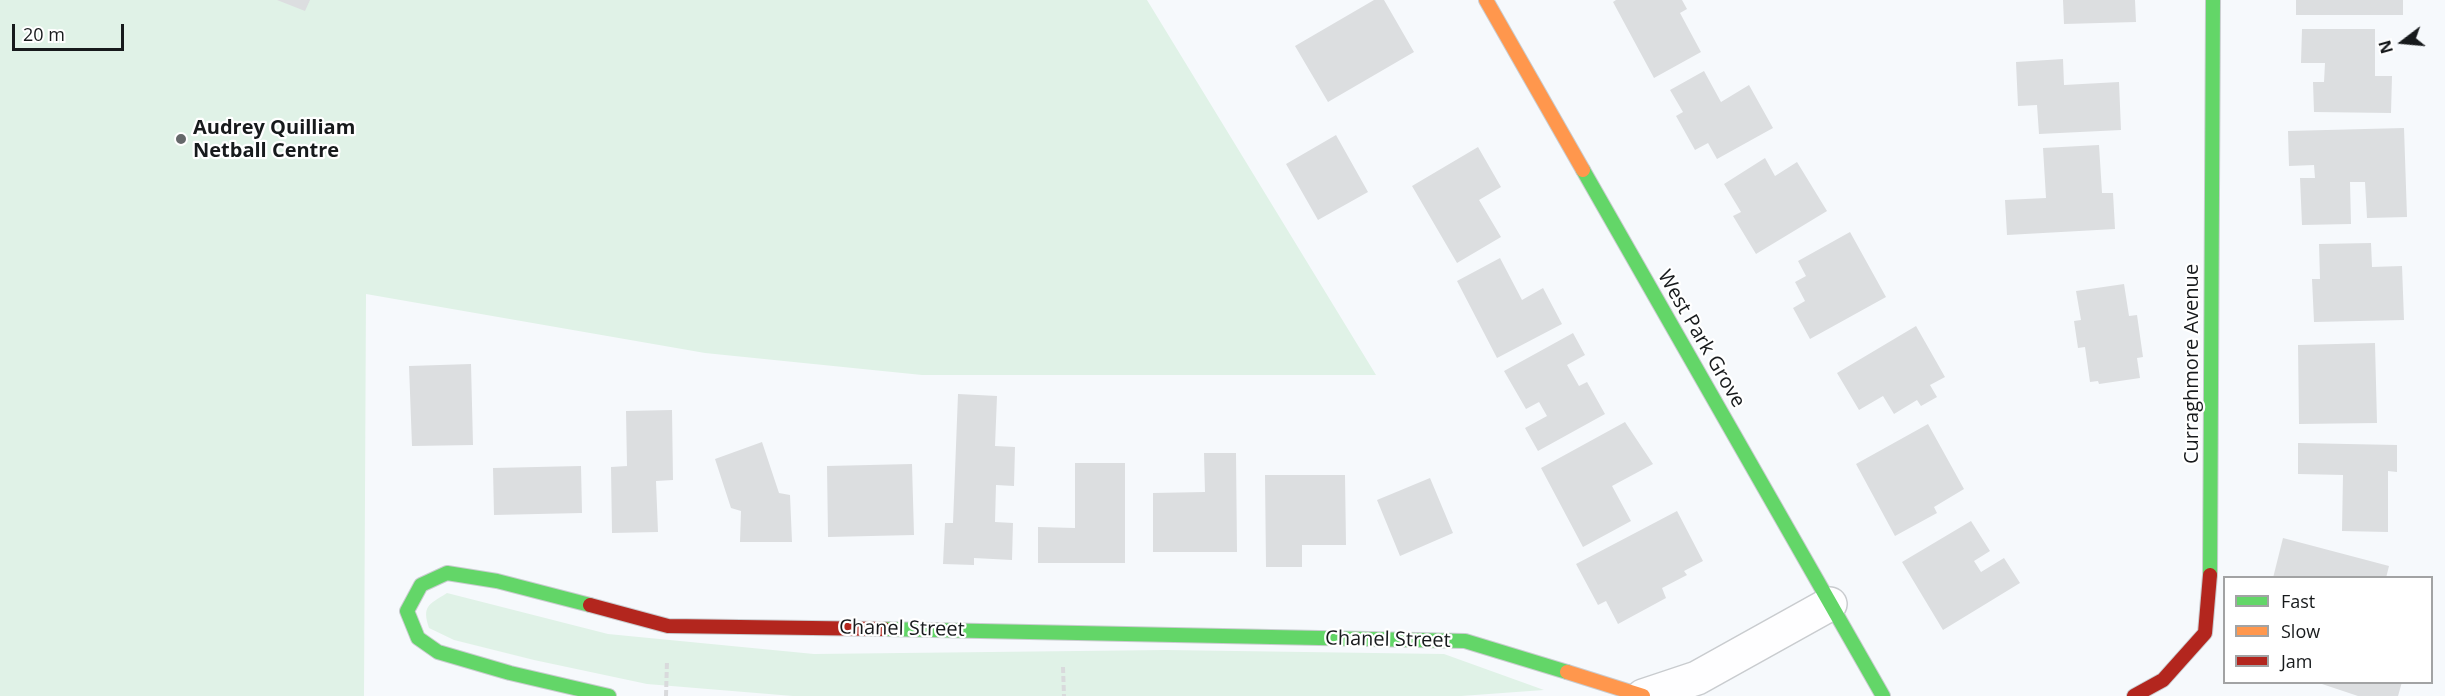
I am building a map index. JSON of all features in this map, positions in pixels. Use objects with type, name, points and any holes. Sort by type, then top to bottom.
[{"type":"street","name":"West Park Grove","points":[[1486,0],[1883,696]]},
{"type":"street","name":"Curraghmore Avenue","points":[[2134,696],[2163,680],[2205,633],[2211,567],[2212,0]]},
{"type":"street","name":"Chanel Street","points":[[609,696],[510,673],[438,652],[418,638],[408,611],[421,585],[447,573],[496,581],[668,626],[1465,641],[1643,696],[1697,678],[1830,604]]},
{"type":"green space","points":[[0,0],[1147,0],[1376,375],[922,375],[705,353],[366,294],[364,696],[0,696]]},
{"type":"green space","points":[[447,593],[608,634],[814,654],[1166,650],[1444,654],[1544,690],[1461,696],[793,696],[647,684],[454,640],[429,628],[426,615],[428,607]]},
{"type":"building","points":[[277,0],[310,0],[305,11]]},
{"type":"building","points":[[1374,0],[1384,0],[1414,52],[1328,102],[1295,46]]},
{"type":"building","points":[[1616,0],[1682,0],[1687,9],[1680,13],[1701,52],[1654,78],[1613,2]]},
{"type":"building","points":[[2063,0],[2135,0],[2136,22],[2064,24]]},
{"type":"building","points":[[2296,0],[2403,0],[2403,15],[2296,15]]},
{"type":"building","points":[[2302,29],[2375,29],[2375,76],[2392,76],[2391,113],[2314,112],[2313,82],[2324,82],[2325,63],[2301,63]]},
{"type":"building","points":[[2063,59],[2064,85],[2119,82],[2121,130],[2039,134],[2037,105],[2018,106],[2016,62]]},
{"type":"building","points":[[1704,71],[1721,102],[1749,85],[1773,128],[1717,159],[1708,143],[1695,150],[1676,116],[1683,112],[1670,90]]},
{"type":"building","points":[[2404,128],[2407,217],[2367,218],[2365,182],[2350,182],[2351,224],[2302,225],[2300,178],[2315,178],[2314,165],[2289,166],[2288,131]]},
{"type":"building","points":[[1336,135],[1368,192],[1318,220],[1286,164]]},
{"type":"building","points":[[2099,145],[2102,193],[2113,193],[2115,229],[2007,235],[2005,200],[2046,198],[2043,148]]},
{"type":"building","points":[[1478,147],[1501,187],[1479,200],[1501,237],[1457,263],[1412,186]]},
{"type":"building","points":[[1765,158],[1775,176],[1797,162],[1827,211],[1756,254],[1733,216],[1741,212],[1724,184]]},
{"type":"building","points":[[1850,232],[1886,297],[1810,339],[1793,308],[1805,301],[1795,282],[1806,276],[1798,261]]},
{"type":"building","points":[[2371,243],[2372,267],[2402,266],[2404,320],[2314,322],[2312,279],[2320,279],[2319,244]]},
{"type":"building","points":[[1500,258],[1522,300],[1543,288],[1562,324],[1497,358],[1457,281]]},
{"type":"building","points":[[2124,284],[2129,316],[2137,315],[2143,357],[2137,358],[2140,378],[2099,384],[2098,381],[2090,382],[2085,347],[2078,348],[2074,321],[2081,320],[2076,291]]},
{"type":"building","points":[[1916,326],[1945,377],[1930,385],[1937,397],[1921,406],[1917,400],[1894,414],[1883,396],[1859,410],[1837,373]]},
{"type":"building","points":[[1573,333],[1585,355],[1567,365],[1579,386],[1587,382],[1605,414],[1538,451],[1525,428],[1547,416],[1539,402],[1526,409],[1504,371]]},
{"type":"building","points":[[2375,343],[2377,423],[2299,424],[2298,345]]},
{"type":"building","points":[[471,364],[473,445],[412,446],[409,366]]},
{"type":"building","points":[[958,394],[997,396],[995,446],[1015,447],[1014,486],[996,485],[995,522],[1013,523],[1012,560],[974,558],[974,565],[943,564],[945,523],[953,523]]},
{"type":"building","points":[[672,410],[673,480],[656,481],[658,532],[612,533],[611,467],[627,466],[626,411]]},
{"type":"building","points":[[1625,422],[1653,464],[1612,486],[1631,521],[1583,547],[1541,468]]},
{"type":"building","points":[[1928,424],[1964,489],[1934,507],[1937,513],[1895,536],[1856,464]]},
{"type":"building","points":[[762,442],[779,493],[790,495],[792,542],[740,542],[741,511],[731,508],[715,459]]},
{"type":"building","points":[[2298,443],[2397,445],[2397,472],[2388,471],[2388,532],[2342,531],[2343,475],[2298,474]]},
{"type":"building","points":[[1204,453],[1236,453],[1237,552],[1153,552],[1153,493],[1205,492]]},
{"type":"building","points":[[1075,463],[1125,463],[1125,563],[1038,563],[1038,527],[1075,528]]},
{"type":"building","points":[[912,464],[914,535],[828,537],[827,466]]},
{"type":"building","points":[[581,466],[582,513],[494,515],[493,468]]},
{"type":"building","points":[[1265,475],[1345,475],[1346,545],[1302,545],[1302,567],[1266,567]]},
{"type":"building","points":[[1430,478],[1453,533],[1400,556],[1377,500]]},
{"type":"building","points":[[1677,511],[1703,561],[1684,571],[1687,575],[1662,588],[1666,598],[1618,624],[1606,601],[1598,605],[1576,564]]},
{"type":"building","points":[[1971,521],[1990,551],[1974,561],[1981,572],[2004,558],[2020,583],[1943,630],[1902,562]]},
{"type":"building","points":[[2283,538],[2389,566],[2386,576],[2274,576]]},
{"type":"building","points":[[2322,684],[2401,684],[2398,696],[2358,696]]},
{"type":"traffic: fast","points":[[2210,575],[2213,0]]},
{"type":"traffic: fast","points":[[1583,170],[1883,696]]},
{"type":"traffic: fast","points":[[590,605],[497,581],[447,573],[421,585],[407,611],[418,638],[438,652],[510,673],[609,696]]},
{"type":"traffic: fast","points":[[884,629],[1465,641],[1567,672]]},
{"type":"traffic: slow","points":[[1486,0],[1583,170]]},
{"type":"traffic: slow","points":[[1567,672],[1643,696]]},
{"type":"traffic: jam","points":[[2134,696],[2163,680],[2205,633],[2210,575]]},
{"type":"traffic: jam","points":[[590,605],[668,626],[884,629]]},
{"type":"place","name":"Audrey Quilliam Netball Centre","points":[[181,139]]}]
